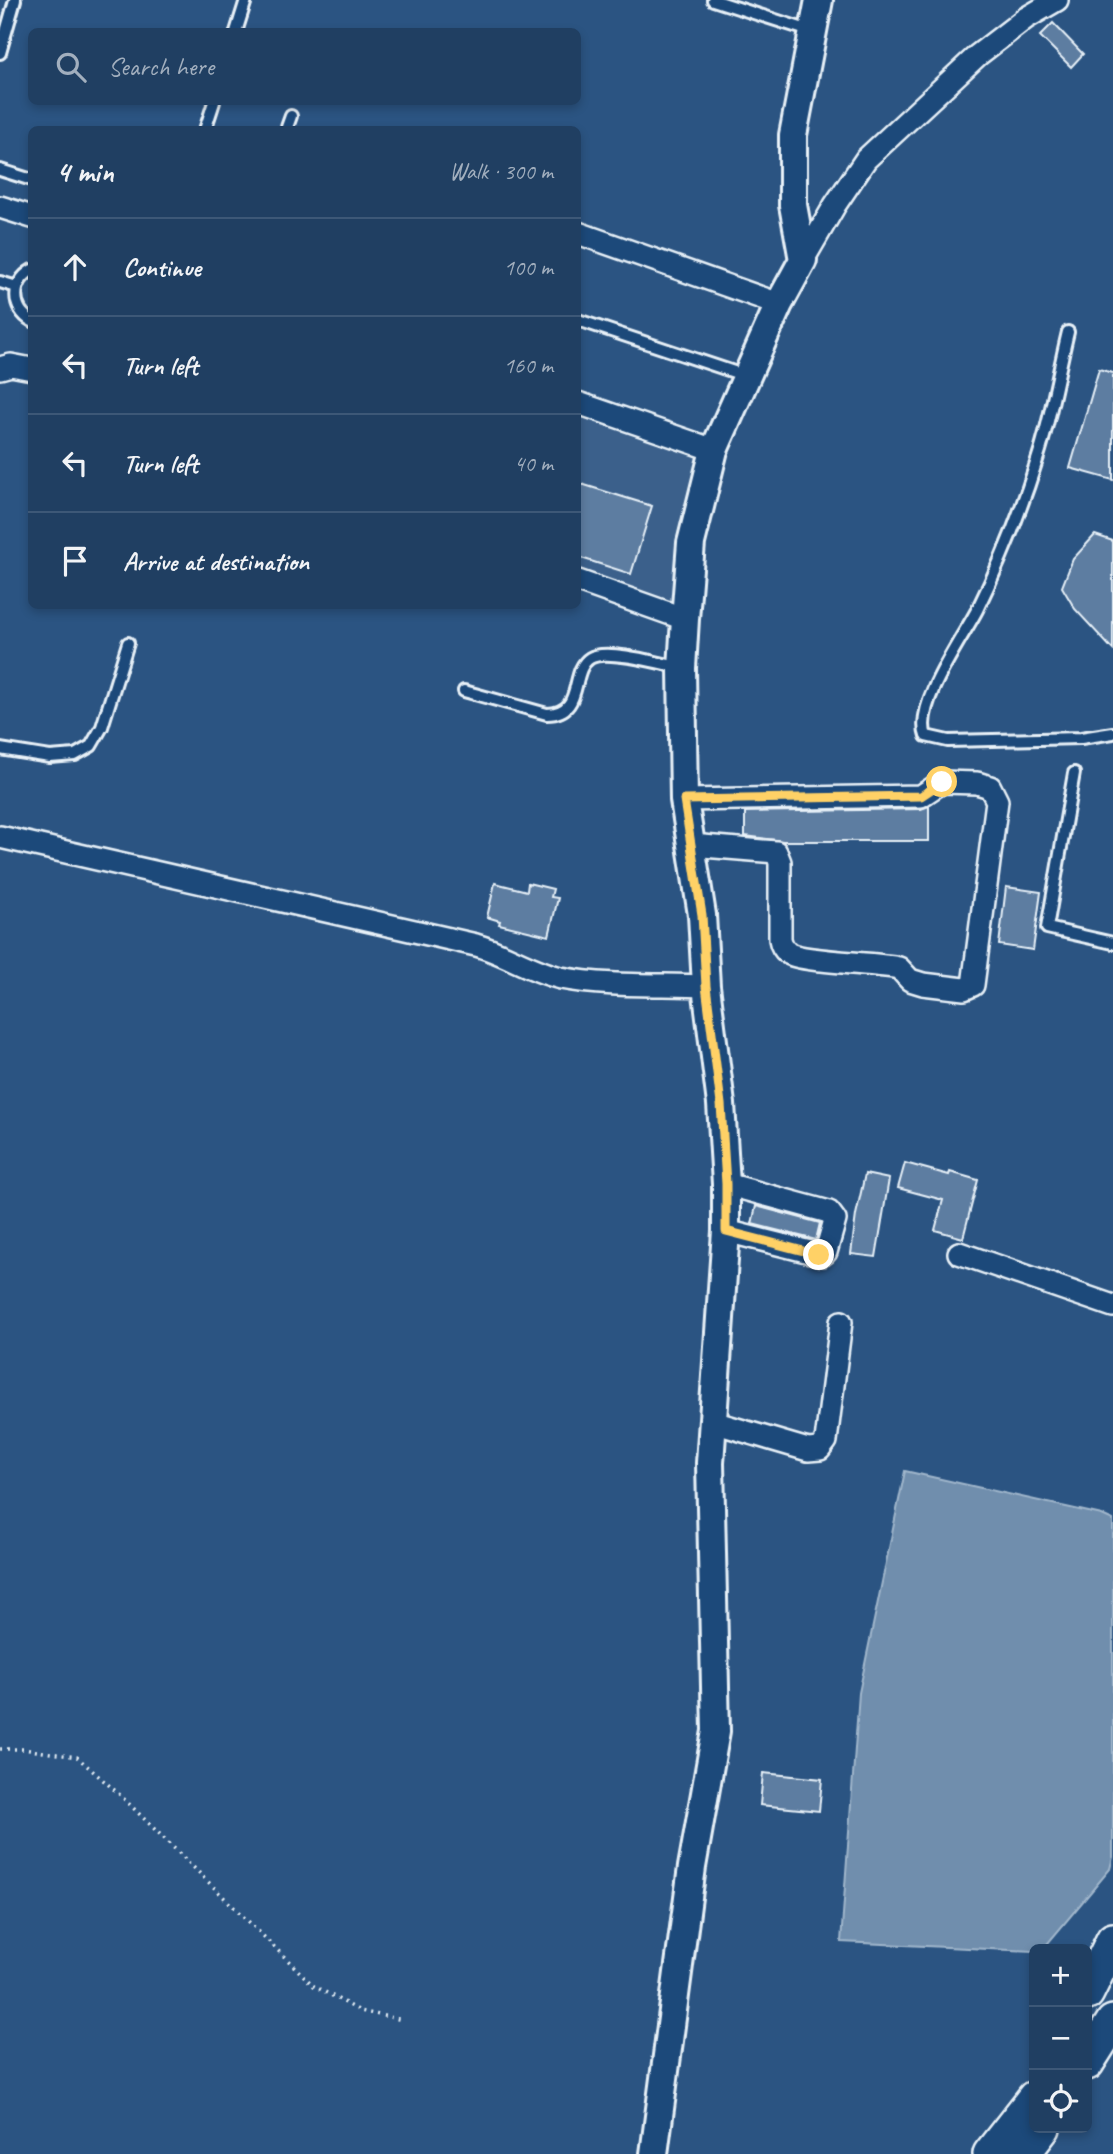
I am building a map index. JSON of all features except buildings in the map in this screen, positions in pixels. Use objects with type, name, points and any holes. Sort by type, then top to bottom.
[{"type":"main road","points":[[1092,1983],[1113,1940]]},
{"type":"main road","points":[[1092,2055],[1113,2022]]},
{"type":"main road","points":[[990,2154],[1029,2104]]},
{"type":"main road","points":[[1023,2154],[1039,2133]]},
{"type":"street","points":[[803,260],[793,205],[793,135],[819,0]]},
{"type":"street","points":[[654,2154],[692,1867],[716,1731],[710,1463],[726,1231],[726,1184],[721,1104],[706,986],[702,915],[684,800],[682,668],[691,543],[713,450],[746,376],[779,304],[803,260],[866,159],[978,55],[1026,18],[1057,0]]},
{"type":"street","points":[[0,207],[28,217]]},
{"type":"street","points":[[581,234],[779,304]]},
{"type":"street","points":[[0,368],[11,365],[28,368]]},
{"type":"street","points":[[581,405],[713,450]]},
{"type":"street","points":[[581,582],[685,619]]},
{"type":"street","points":[[684,800],[921,796],[942,782],[977,783],[990,787],[997,801],[973,985],[964,989],[923,984],[910,980],[899,968],[803,957],[787,952],[780,939],[780,862],[776,852],[691,845]]},
{"type":"street","points":[[0,837],[476,945],[506,955],[540,972],[562,978],[706,986]]},
{"type":"street","points":[[726,1184],[830,1212],[835,1220],[826,1252],[822,1255],[726,1231]]},
{"type":"street","points":[[959,1253],[1113,1306]]},
{"type":"street","points":[[713,1422],[808,1450],[820,1449],[826,1441],[841,1322]]},
{"type":"lane","points":[[0,53],[15,0]]},
{"type":"lane","points":[[237,28],[246,0]]},
{"type":"lane","points":[[712,0],[813,32]]},
{"type":"lane","points":[[206,126],[213,105]]},
{"type":"lane","points":[[287,126],[291,116]]},
{"type":"lane","points":[[0,170],[28,179]]},
{"type":"lane","points":[[28,273],[17,287],[17,305],[28,318]]},
{"type":"lane","points":[[0,282],[17,287]]},
{"type":"lane","points":[[581,321],[746,376]]},
{"type":"lane","points":[[1068,332],[1039,456],[1004,549],[976,612],[935,686],[923,721],[924,730],[926,736],[934,740],[948,741],[1082,738],[1113,733]]},
{"type":"lane","points":[[0,749],[50,757],[75,755],[91,746],[102,727],[128,643]]},
{"type":"lane","points":[[464,691],[548,714],[558,714],[569,705],[589,658],[608,655],[682,668]]},
{"type":"lane","points":[[1074,773],[1047,928],[1113,943]]},
{"type":"path","points":[[0,1749],[23,1749],[77,1757],[120,1794],[314,1986],[360,2011],[403,2020]]},
{"type":"shaded area","points":[[581,417],[701,456],[672,604],[581,572]]},
{"type":"shaded area","points":[[905,1471],[1102,1515],[1113,1520],[1113,1857],[1110,1869],[1047,1944],[1029,1944],[1029,1951],[841,1942],[859,1693]]},
{"type":"route","points":[[819,1255],[726,1231],[721,1104],[706,986],[702,915],[684,800],[921,796],[942,782]]}]
